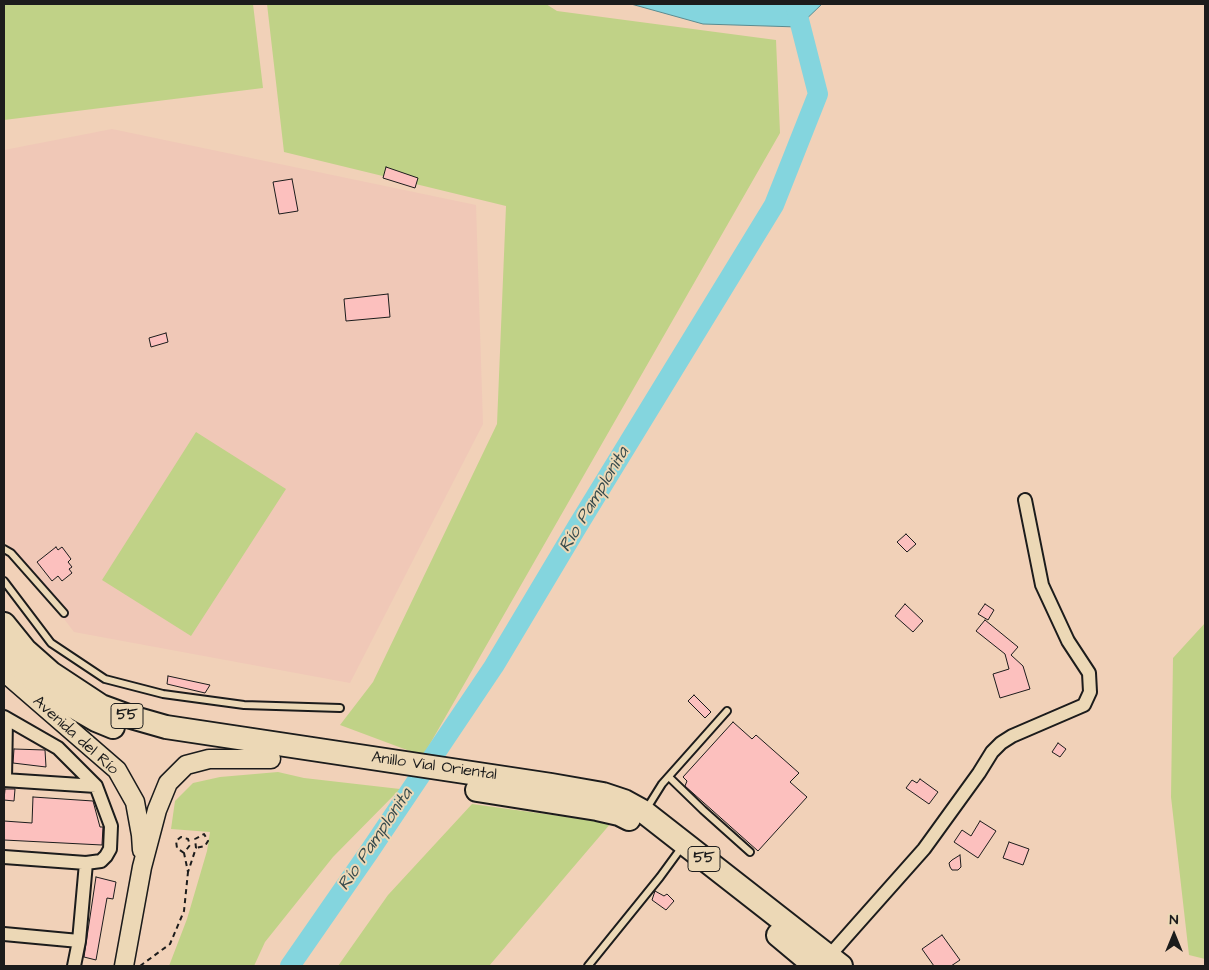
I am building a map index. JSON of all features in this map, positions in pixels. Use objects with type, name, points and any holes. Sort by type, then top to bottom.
[{"type":"highway","name":"Anillo Vial Oriental","points":[[4,624],[25,650],[51,673],[101,706],[166,727],[276,754]]},
{"type":"highway","name":"Anillo Vial Oriental","points":[[4,652],[46,691],[96,720],[126,732],[164,742],[276,754],[550,792],[603,794],[624,801],[644,812],[828,963]]},
{"type":"highway","name":"Anillo Vial Oriental","points":[[550,792],[619,814],[639,824],[679,851],[828,963]]},
{"type":"main road","name":"Avenida del Río","points":[[4,672],[117,770],[135,802],[141,835],[142,867]]},
{"type":"main road","name":"Avenida del Río","points":[[124,966],[142,867],[157,810],[168,782],[186,766],[209,758],[276,754]]},
{"type":"street","points":[[828,963],[924,849],[992,752],[1012,736],[1084,705],[1090,692],[1089,672],[1068,641],[1042,585],[1025,500]]},
{"type":"street","points":[[4,857],[86,862],[101,861],[106,856],[111,843],[112,826],[96,786],[58,748],[5,718],[4,780],[96,786]]},
{"type":"street","points":[[74,966],[79,941],[86,862]]},
{"type":"street","points":[[4,934],[79,941]]},
{"type":"lane","points":[[4,549],[11,553],[64,613]]},
{"type":"lane","points":[[4,581],[51,642],[105,678],[163,694],[244,705],[340,708]]},
{"type":"lane","points":[[644,812],[662,784],[727,711]]},
{"type":"lane","points":[[668,777],[750,852]]},
{"type":"lane","points":[[588,966],[679,851]]},
{"type":"path","points":[[140,966],[170,944],[184,911],[188,872],[196,848],[195,839],[204,834],[208,841],[204,846],[196,848]]},
{"type":"path","points":[[184,853],[190,845],[188,839],[181,837],[176,841],[177,848],[184,853],[188,872]]},
{"type":"shaded area","points":[[112,129],[476,205],[483,424],[350,683],[74,632],[4,540],[4,150]]},
{"type":"green space","points":[[4,4],[253,4],[263,88],[4,120]]},
{"type":"green space","points":[[267,4],[546,4],[557,11],[776,40],[780,133],[423,756],[340,725],[373,682],[497,424],[506,206],[284,152]]},
{"type":"green space","points":[[196,432],[286,489],[191,636],[102,580]]},
{"type":"green space","points":[[1205,623],[1205,959],[1189,955],[1171,797],[1173,658]]},
{"type":"green space","points":[[278,772],[304,778],[400,789],[333,857],[265,942],[254,966],[169,966],[187,919],[207,851],[210,832],[171,829],[175,801],[193,783],[220,777]]},
{"type":"green space","points":[[472,804],[611,823],[489,966],[338,966],[388,895]]},
{"type":"water","points":[[631,4],[822,4],[798,27],[703,24]]},
{"type":"building","points":[[386,167],[418,178],[415,188],[383,178]]},
{"type":"building","points":[[292,179],[298,211],[279,214],[273,182]]},
{"type":"building","points":[[388,294],[390,317],[346,321],[344,299]]},
{"type":"building","points":[[166,333],[168,342],[151,347],[149,338]]},
{"type":"building","points":[[906,534],[916,544],[907,552],[897,542]]},
{"type":"building","points":[[56,547],[58,550],[62,547],[71,559],[68,562],[72,567],[69,569],[72,573],[62,581],[58,576],[52,581],[37,562]]},
{"type":"building","points":[[905,604],[923,621],[913,632],[895,616]]},
{"type":"building","points":[[985,604],[994,610],[988,620],[978,614]]},
{"type":"building","points":[[985,620],[1018,647],[1011,655],[1023,666],[1030,689],[1000,698],[993,674],[1009,669],[1005,654],[976,631]]},
{"type":"building","points":[[168,676],[210,685],[205,693],[167,684]]},
{"type":"building","points":[[694,695],[711,712],[705,718],[688,701]]},
{"type":"building","points":[[733,722],[752,739],[756,735],[799,773],[790,782],[807,797],[758,851],[685,786],[687,781],[683,777]]},
{"type":"building","points":[[1058,743],[1066,749],[1060,757],[1052,752]]},
{"type":"building","points":[[14,749],[45,750],[46,767],[13,763]]},
{"type":"building","points":[[920,779],[938,792],[929,804],[906,788],[912,780],[917,783]]},
{"type":"building","points":[[5,789],[15,789],[14,801],[4,800]]},
{"type":"building","points":[[33,797],[93,801],[100,827],[103,827],[102,845],[4,840],[4,821],[32,823]]},
{"type":"building","points":[[980,821],[996,831],[978,858],[954,842],[962,830],[971,836]]},
{"type":"building","points":[[1009,842],[1029,849],[1023,865],[1003,858]]},
{"type":"building","points":[[960,855],[961,867],[958,870],[952,870],[949,863]]},
{"type":"building","points":[[96,877],[116,882],[113,899],[107,898],[96,960],[84,957]]},
{"type":"building","points":[[655,891],[664,896],[667,894],[674,901],[666,910],[652,900]]},
{"type":"building","points":[[942,935],[960,960],[951,966],[934,966],[922,949]]},
{"type":"waterway","name":"Río Pamplonita","points":[[290,966],[494,666],[774,205],[818,94],[795,4]]}]
